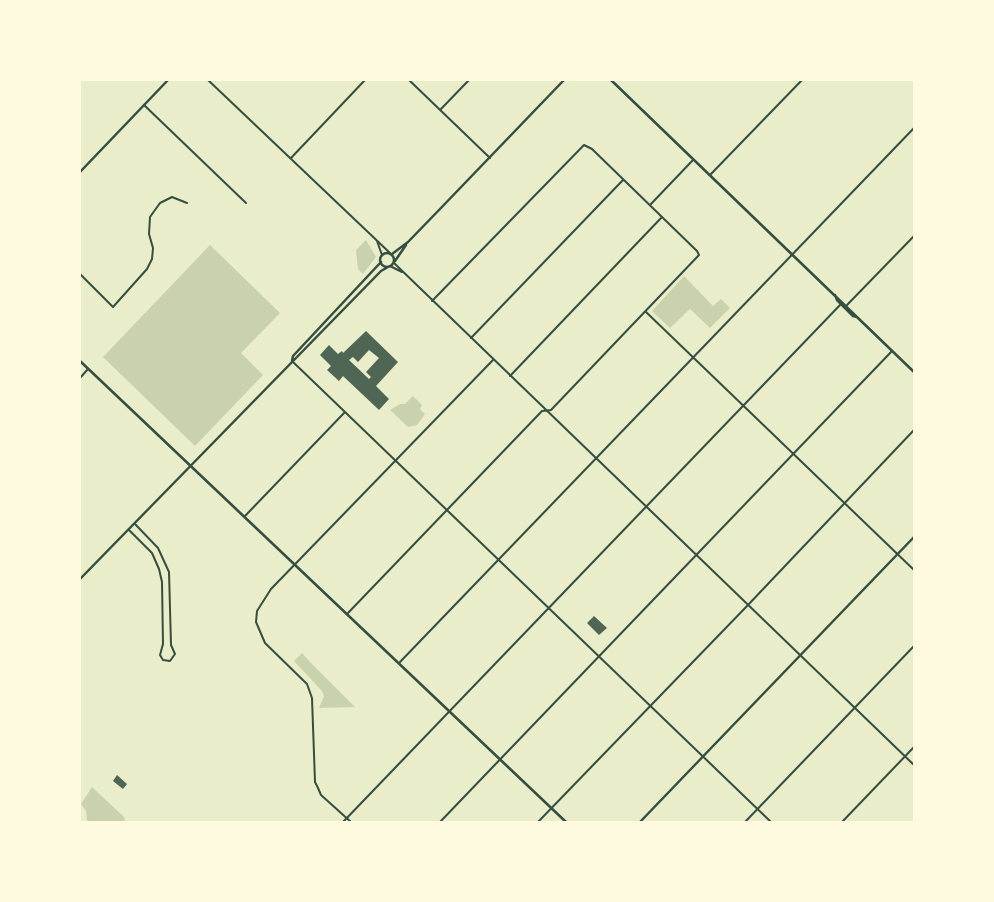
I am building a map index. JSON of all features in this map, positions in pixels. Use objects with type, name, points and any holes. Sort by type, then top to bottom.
[{"type":"street","points":[[80,172],[168,80]]},
{"type":"street","points":[[208,80],[391,254],[394,262],[402,272],[914,765]]},
{"type":"street","points":[[291,158],[365,80]]},
{"type":"street","points":[[409,80],[490,158]]},
{"type":"street","points":[[440,110],[469,80]]},
{"type":"street","points":[[80,579],[381,271],[394,262],[408,242],[564,80]]},
{"type":"street","points":[[611,80],[847,305],[914,372]]},
{"type":"street","points":[[710,175],[802,80]]},
{"type":"street","points":[[144,105],[246,203]]},
{"type":"street","points":[[400,662],[692,356],[914,128]]},
{"type":"street","points":[[348,613],[542,411],[552,410],[699,255],[650,205],[588,146],[584,145],[578,149],[432,301]]},
{"type":"street","points":[[650,205],[694,159]]},
{"type":"street","points":[[471,338],[623,180]]},
{"type":"street","points":[[80,274],[113,307],[147,269],[152,259],[153,248],[150,234],[150,217],[160,203],[172,197],[187,203]]},
{"type":"street","points":[[510,376],[662,217]]},
{"type":"street","points":[[847,305],[914,236]]},
{"type":"street","points":[[292,361],[293,356],[381,262],[382,255],[377,241]]},
{"type":"street","points":[[382,255],[391,254],[408,242]]},
{"type":"street","points":[[381,262],[402,272]]},
{"type":"street","points":[[835,295],[841,304],[853,316],[857,317]]},
{"type":"street","points":[[343,822],[841,304]]},
{"type":"street","points":[[646,312],[914,570]]},
{"type":"street","points":[[440,822],[892,351]]},
{"type":"street","points":[[80,360],[190,466],[246,516],[400,662],[566,822]]},
{"type":"street","points":[[351,822],[321,795],[315,782],[314,710],[310,691],[307,684],[266,643],[256,622],[262,601],[395,460],[493,360]]},
{"type":"street","points":[[292,361],[771,822]]},
{"type":"street","points":[[80,378],[88,369]]},
{"type":"street","points":[[246,516],[345,412]]},
{"type":"street","points":[[538,822],[914,430]]},
{"type":"street","points":[[129,530],[152,553],[159,569],[162,582],[163,644],[160,655],[163,660],[170,661],[175,654],[171,645],[169,572],[158,548],[135,524]]},
{"type":"street","points":[[640,822],[914,537]]},
{"type":"street","points":[[745,822],[914,646]]},
{"type":"street","points":[[842,822],[914,747]]},
{"type":"green space","points":[[366,240],[376,257],[363,274],[358,269],[356,250]]},
{"type":"green space","points":[[210,245],[280,313],[241,353],[263,375],[195,446],[103,357]]},
{"type":"green space","points":[[684,276],[713,306],[721,299],[730,308],[710,328],[690,309],[670,328],[652,311]]},
{"type":"green space","points":[[413,396],[422,405],[420,409],[425,414],[417,425],[408,427],[390,410],[400,404],[405,404]]},
{"type":"green space","points":[[302,653],[355,707],[319,708],[324,696],[322,691],[294,661]]},
{"type":"green space","points":[[92,787],[124,817],[125,822],[90,822],[87,820],[86,811],[81,804]]},
{"type":"building","points":[[366,331],[398,362],[376,386],[389,399],[379,410],[343,376],[339,381],[327,370],[331,366],[320,355],[329,345],[338,354],[342,351],[343,353]],"holes":[[[369,350],[379,358],[366,372],[371,377],[369,379],[349,360],[353,357],[358,362]]]},
{"type":"building","points":[[594,616],[607,628],[599,635],[587,623]]},
{"type":"building","points":[[117,775],[127,784],[123,789],[113,781]]}]
